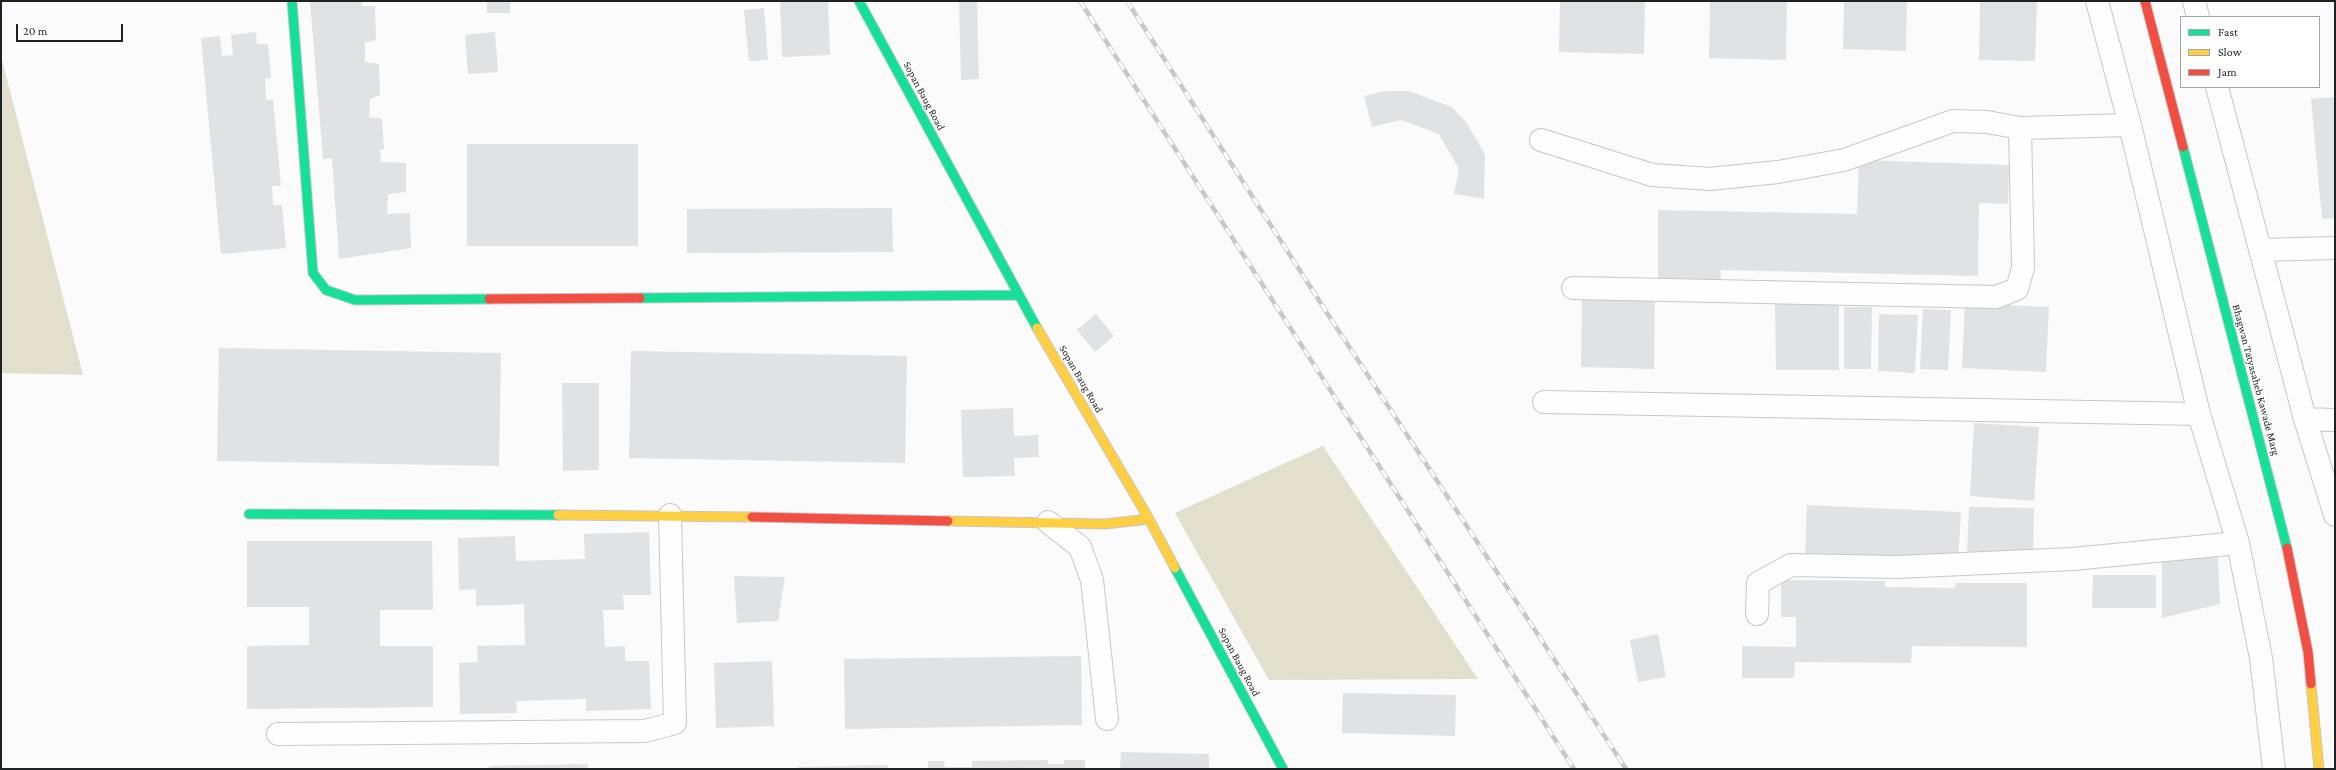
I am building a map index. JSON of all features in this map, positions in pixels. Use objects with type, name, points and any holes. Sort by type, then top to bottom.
[{"type":"street","points":[[292,1],[313,273],[326,290],[355,300],[1018,295]]},
{"type":"street","name":"Sopan Baug Road","points":[[859,1],[1018,295],[1149,520],[1283,769]]},
{"type":"street","points":[[2097,1],[2130,125],[2199,414],[2238,543],[2261,658],[2274,769]]},
{"type":"street","name":"Bhagwan Tatyasaheb Kawade Marg","points":[[2145,1],[2285,537],[2308,652],[2319,769]]},
{"type":"street","points":[[2194,1],[2198,16]]},
{"type":"street","points":[[2217,88],[2306,419],[2335,515]]},
{"type":"street","points":[[1541,140],[1652,175],[1710,179],[1778,172],[1844,160],[1953,121],[1987,122],[2020,128],[2130,125]]},
{"type":"street","points":[[1573,288],[1996,297],[2017,289],[2023,268],[2020,128]]},
{"type":"street","points":[[2260,250],[2335,248]]},
{"type":"street","points":[[1544,402],[2199,414]]},
{"type":"street","points":[[2306,419],[2335,420]]},
{"type":"street","points":[[249,514],[670,515],[1105,524],[1149,520]]},
{"type":"street","points":[[278,734],[645,731],[675,723],[670,515]]},
{"type":"street","points":[[1048,522],[1080,547],[1092,580],[1106,719]]},
{"type":"street","points":[[1757,614],[1758,584],[1790,565],[1897,567],[2066,559],[2238,543]]},
{"type":"green space","points":[[1,56],[83,375],[1,373]]},
{"type":"green space","points":[[1323,446],[1478,679],[1269,680],[1175,513]]},
{"type":"building","points":[[310,1],[362,1],[362,6],[375,6],[376,40],[365,42],[365,62],[379,64],[380,95],[370,99],[369,117],[382,119],[384,149],[380,150],[381,162],[406,163],[406,192],[388,194],[387,214],[410,213],[411,248],[339,259],[332,158],[323,159]]},
{"type":"building","points":[[487,1],[510,1],[510,13],[487,13]]},
{"type":"building","points":[[780,1],[828,1],[830,55],[782,57]]},
{"type":"building","points":[[959,1],[977,1],[979,79],[961,80]]},
{"type":"building","points":[[1560,1],[1645,1],[1644,54],[1559,52]]},
{"type":"building","points":[[1710,1],[1787,1],[1786,60],[1709,58]]},
{"type":"building","points":[[1844,1],[1907,1],[1906,51],[1843,49]]},
{"type":"building","points":[[1980,1],[2037,1],[2035,61],[1979,60]]},
{"type":"building","points":[[764,8],[768,60],[749,61],[744,10]]},
{"type":"building","points":[[256,32],[257,44],[268,44],[271,78],[265,79],[266,100],[273,99],[281,186],[272,186],[273,205],[282,205],[286,248],[221,254],[201,38],[220,36],[222,56],[233,55],[231,35]]},
{"type":"building","points":[[495,32],[498,72],[468,74],[465,35]]},
{"type":"building","points":[[1386,91],[1408,91],[1452,107],[1466,122],[1485,154],[1484,199],[1454,194],[1459,169],[1439,134],[1401,120],[1372,127],[1364,96]]},
{"type":"building","points":[[2335,97],[2335,218],[2322,219],[2311,99]]},
{"type":"building","points":[[467,144],[638,144],[638,246],[467,246]]},
{"type":"building","points":[[1859,160],[2009,165],[2008,204],[1979,203],[1978,276],[1721,270],[1720,285],[1658,283],[1658,210],[1857,214]]},
{"type":"building","points":[[892,208],[893,252],[687,253],[687,209]]},
{"type":"building","points":[[1582,291],[1655,293],[1654,369],[1581,367]]},
{"type":"building","points":[[1775,303],[1839,303],[1839,370],[1776,370]]},
{"type":"building","points":[[1965,303],[2049,307],[2046,372],[1962,368]]},
{"type":"building","points":[[1844,307],[1872,307],[1871,369],[1844,369]]},
{"type":"building","points":[[1923,309],[1951,310],[1948,370],[1920,369]]},
{"type":"building","points":[[1096,314],[1114,336],[1095,352],[1077,330]]},
{"type":"building","points":[[1879,314],[1918,315],[1915,373],[1878,371]]},
{"type":"building","points":[[219,348],[501,353],[499,466],[217,461]]},
{"type":"building","points":[[631,351],[907,356],[905,463],[629,458]]},
{"type":"building","points":[[562,383],[599,383],[599,470],[563,471]]},
{"type":"building","points":[[1013,408],[1014,436],[1038,435],[1039,457],[1014,458],[1015,476],[963,477],[961,410]]},
{"type":"building","points":[[1974,423],[2039,427],[2034,501],[1970,496]]},
{"type":"building","points":[[1807,505],[1961,512],[1958,561],[1805,554]]},
{"type":"building","points":[[1969,507],[2034,508],[2033,554],[1967,553]]},
{"type":"building","points":[[649,532],[651,595],[623,595],[624,610],[603,610],[605,647],[625,646],[625,661],[649,661],[651,709],[586,711],[586,699],[516,701],[517,713],[460,714],[459,663],[478,662],[477,646],[525,645],[524,604],[476,606],[476,589],[459,590],[458,538],[515,536],[516,561],[585,559],[584,534]]},
{"type":"building","points":[[247,541],[432,541],[433,610],[380,610],[380,646],[433,646],[433,707],[247,709],[247,646],[309,645],[309,607],[247,607]]},
{"type":"building","points":[[2162,555],[2218,556],[2220,604],[2162,618]]},
{"type":"building","points":[[2093,575],[2156,575],[2156,608],[2092,608]]},
{"type":"building","points":[[734,576],[785,577],[778,621],[737,623]]},
{"type":"building","points":[[1781,580],[1885,581],[1885,587],[1955,588],[1956,583],[2027,583],[2027,647],[1912,646],[1911,663],[1795,662],[1794,678],[1742,678],[1742,646],[1796,647],[1796,617],[1781,617]]},
{"type":"building","points":[[1658,634],[1666,677],[1638,682],[1630,640]]},
{"type":"building","points":[[1081,656],[1082,725],[845,729],[844,659]]},
{"type":"building","points":[[772,661],[774,726],[716,728],[714,663]]},
{"type":"building","points":[[1343,693],[1456,695],[1455,736],[1342,733]]},
{"type":"building","points":[[1121,752],[1209,754],[1209,769],[1120,769]]},
{"type":"building","points":[[1048,760],[1048,764],[1064,764],[1064,760],[1085,760],[1085,769],[928,769],[928,761],[944,761],[945,767],[972,767],[972,761]]},
{"type":"building","points":[[588,764],[588,769],[489,769],[489,766]]},
{"type":"building","points":[[888,765],[888,769],[797,769],[797,767]]},
{"type":"railway","points":[[1080,1],[1574,769]]},
{"type":"railway","points":[[1127,1],[1329,316],[1626,769]]},
{"type":"traffic: fast","points":[[292,1],[313,273],[326,290],[355,300],[489,299]]},
{"type":"traffic: fast","points":[[859,1],[1037,328]]},
{"type":"traffic: fast","points":[[2183,147],[2287,548]]},
{"type":"traffic: fast","points":[[640,298],[1018,295]]},
{"type":"traffic: fast","points":[[249,514],[558,515]]},
{"type":"traffic: fast","points":[[1175,568],[1283,769]]},
{"type":"traffic: slow","points":[[1037,328],[1149,519],[1175,568]]},
{"type":"traffic: slow","points":[[558,515],[752,517]]},
{"type":"traffic: slow","points":[[948,521],[1105,524],[1149,519]]},
{"type":"traffic: slow","points":[[2311,684],[2319,769]]},
{"type":"traffic: jam","points":[[2145,1],[2183,147]]},
{"type":"traffic: jam","points":[[489,299],[640,298]]},
{"type":"traffic: jam","points":[[752,517],[948,521]]},
{"type":"traffic: jam","points":[[2287,548],[2308,652],[2311,684]]}]
